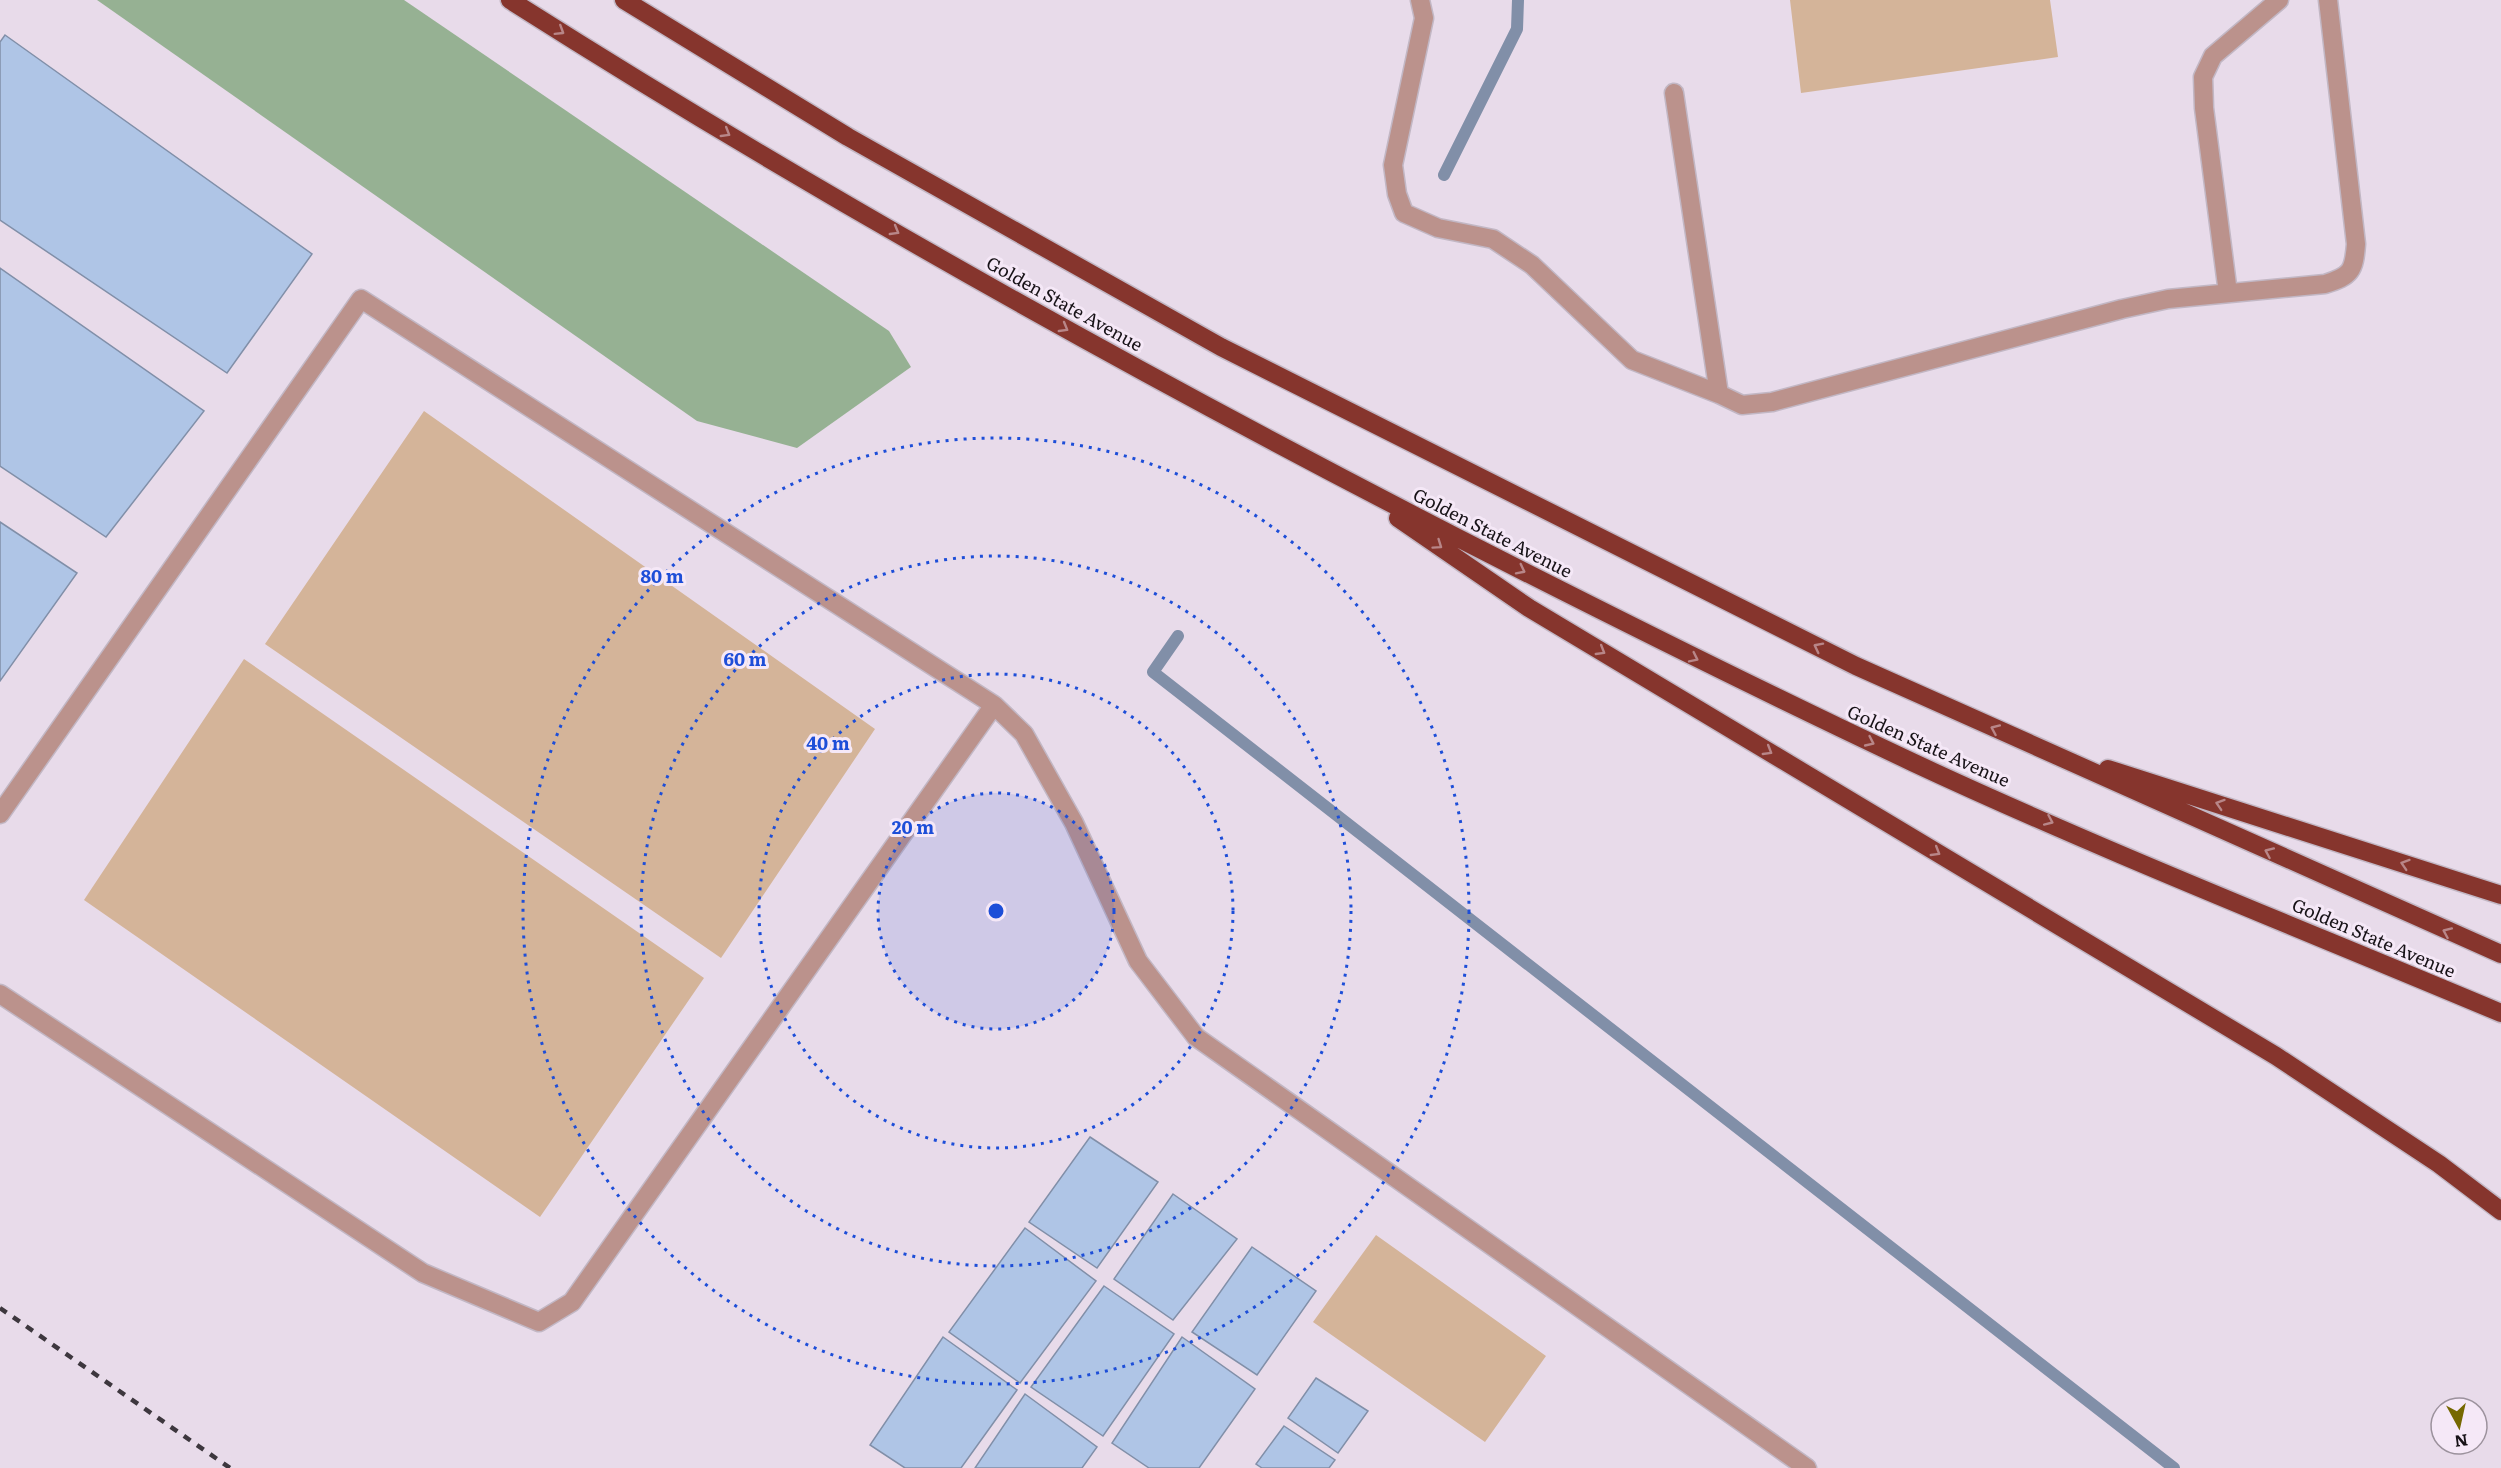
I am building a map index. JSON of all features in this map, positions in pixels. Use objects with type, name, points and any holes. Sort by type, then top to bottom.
[{"type":"highway","name":"Golden State Avenue","points":[[510,0],[619,69],[847,204],[1084,340],[1338,476],[1692,658],[1918,764],[2206,890],[2501,1013]]},
{"type":"highway","name":"Golden State Avenue","points":[[624,0],[848,137],[1221,346],[1856,666],[2501,954]]},
{"type":"highway","points":[[1338,476],[1529,608],[2276,1056],[2439,1164],[2501,1211]]},
{"type":"highway","points":[[2023,742],[2501,894]]},
{"type":"lane","points":[[1420,0],[1424,18],[1393,165],[1397,194],[1404,213],[1438,228],[1493,239],[1532,265],[1632,360],[1742,405],[1773,402],[2122,309],[2168,299],[2325,284],[2344,278],[2355,262],[2356,244],[2328,0]]},
{"type":"lane","points":[[2228,293],[2204,108],[2204,77],[2213,56],[2279,0]]},
{"type":"lane","points":[[1674,93],[1719,394]]},
{"type":"lane","points":[[0,814],[360,299],[994,705],[1024,734],[1074,823],[1138,961],[1196,1037],[1807,1468]]},
{"type":"lane","points":[[0,994],[423,1273],[539,1322],[572,1302],[994,705]]},
{"type":"green space","points":[[97,0],[404,0],[889,331],[911,367],[797,448],[697,421]]},
{"type":"water","points":[[5,35],[312,254],[227,373],[0,220],[0,42]]},
{"type":"water","points":[[0,268],[204,411],[106,537],[0,466]]},
{"type":"water","points":[[0,522],[77,573],[0,681]]},
{"type":"water","points":[[1090,1137],[1158,1182],[1097,1268],[1029,1222]]},
{"type":"water","points":[[1173,1194],[1237,1239],[1173,1320],[1114,1279]]},
{"type":"water","points":[[1025,1228],[1096,1281],[1020,1383],[949,1332]]},
{"type":"water","points":[[1252,1247],[1316,1291],[1257,1375],[1192,1332]]},
{"type":"water","points":[[1104,1286],[1174,1334],[1103,1436],[1031,1387]]},
{"type":"water","points":[[943,1337],[1017,1390],[961,1468],[905,1468],[870,1445]]},
{"type":"water","points":[[1182,1337],[1255,1389],[1199,1468],[1149,1468],[1112,1443]]},
{"type":"water","points":[[1316,1378],[1368,1411],[1338,1453],[1288,1418]]},
{"type":"water","points":[[1025,1394],[1097,1447],[1082,1468],[975,1468]]},
{"type":"water","points":[[1284,1426],[1335,1460],[1329,1468],[1262,1468],[1256,1464]]},
{"type":"building","points":[[1790,0],[2050,0],[2058,57],[1801,93]]},
{"type":"building","points":[[424,411],[875,729],[721,958],[265,644]]},
{"type":"building","points":[[244,659],[704,978],[540,1217],[84,900]]},
{"type":"building","points":[[1376,1235],[1546,1356],[1485,1442],[1313,1322]]},
{"type":"waterway","points":[[1444,175],[1517,29],[1518,0]]},
{"type":"waterway","points":[[1178,636],[1153,672],[2174,1468]]},
{"type":"railway","points":[[0,1308],[230,1468]]}]
